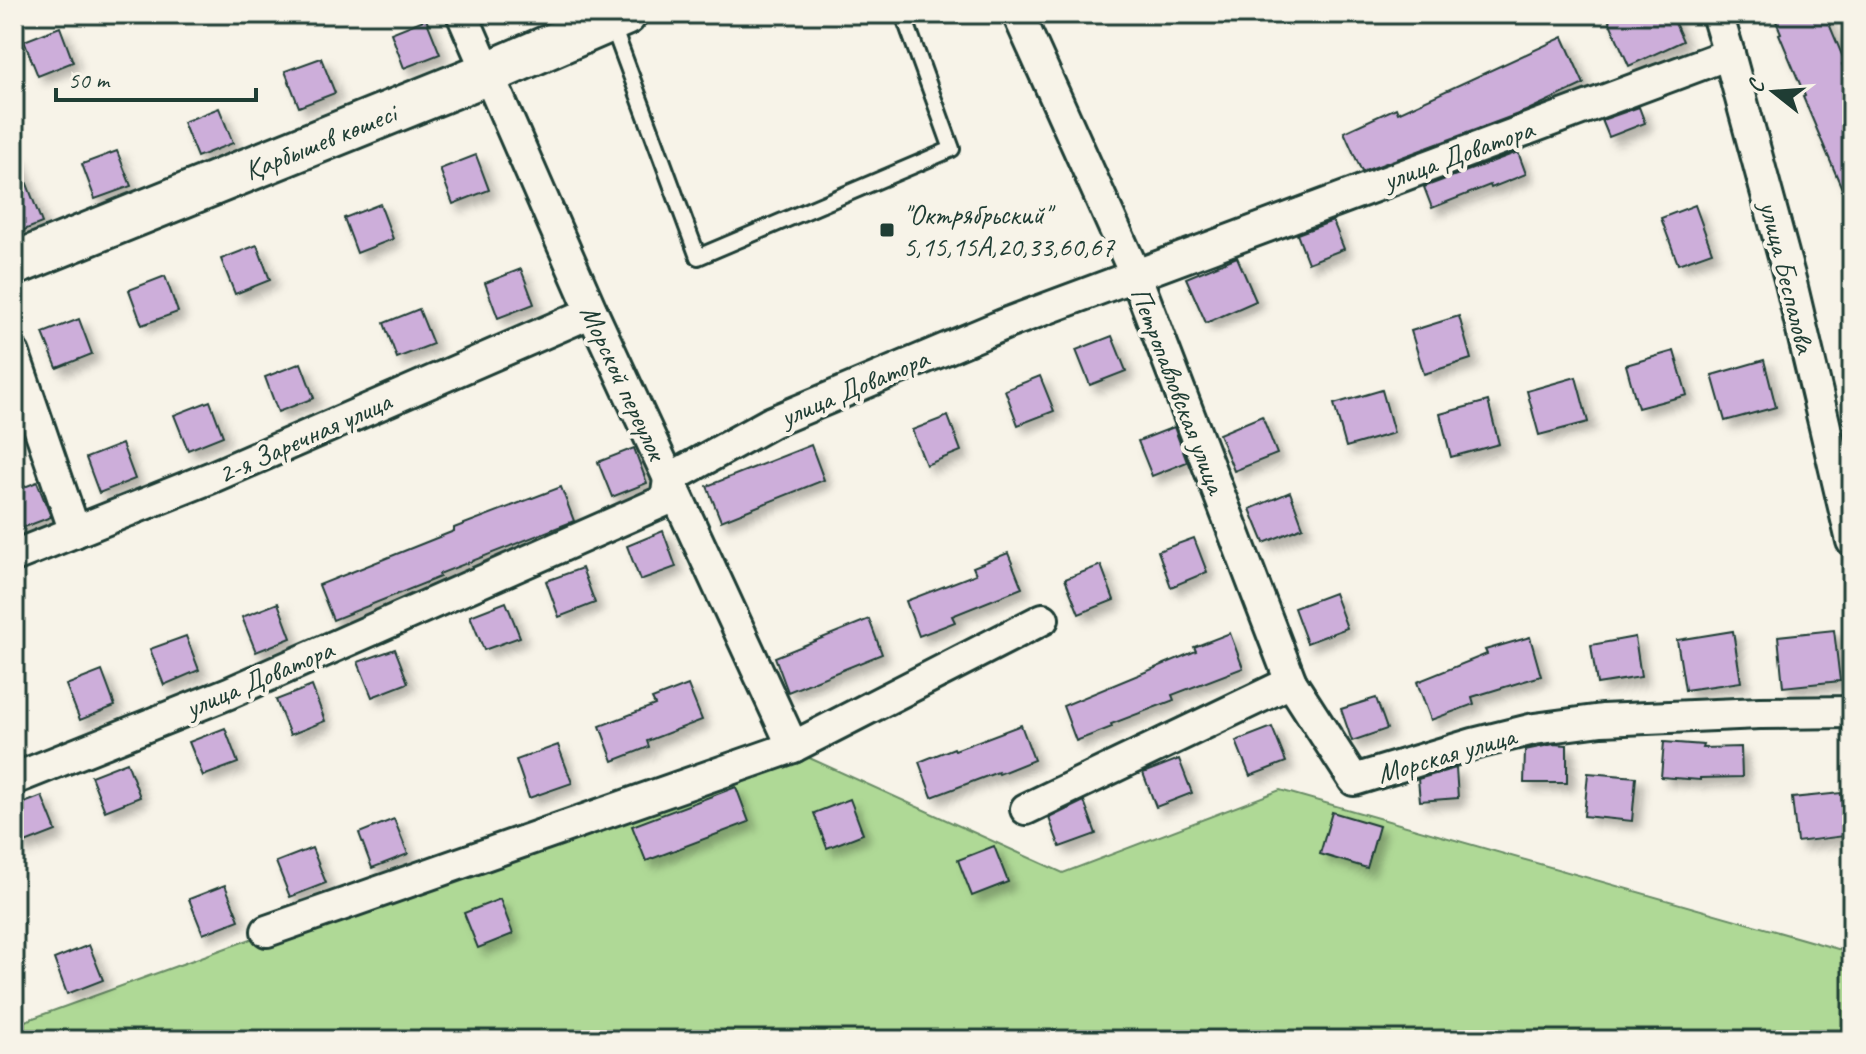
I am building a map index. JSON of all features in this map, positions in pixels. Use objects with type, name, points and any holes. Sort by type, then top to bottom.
[{"type":"main road","name":"Қарбышев көшесі","points":[[14,264],[488,73],[618,17]]},
{"type":"street","name":"Морской переулок","points":[[462,14],[592,312],[793,747]]},
{"type":"street","name":"Петропавловская улица","points":[[1018,14],[1135,274],[1291,682]]},
{"type":"street","name":"улица Беспалова","points":[[1717,14],[1791,283],[1852,541]]},
{"type":"street","name":"улица Доватора","points":[[14,779],[229,693],[666,500],[669,479],[772,422],[1005,324],[1135,274],[1729,54]]},
{"type":"street","name":"2-я Заречная улица","points":[[14,556],[210,478],[592,312]]},
{"type":"street","points":[[14,354],[75,532]]},
{"type":"street","points":[[267,931],[793,747],[1043,619]]},
{"type":"street","name":"Морская улица","points":[[1291,682],[1354,780],[1473,744],[1562,725],[1602,720],[1852,712]]},
{"type":"street","points":[[1026,809],[1291,682]]},
{"type":"lane","points":[[618,17],[698,257],[952,149],[903,14]]},
{"type":"green space","points":[[783,746],[1063,873],[1280,790],[1852,953],[1852,1040],[14,1040],[14,1025]]},
{"type":"building","points":[[1606,14],[1671,14],[1683,41],[1629,66]]},
{"type":"building","points":[[1773,14],[1825,14],[1845,62],[1842,64],[1852,87],[1852,212],[1803,97]]},
{"type":"building","points":[[426,19],[440,54],[404,68],[391,33]]},
{"type":"building","points":[[60,27],[73,62],[38,76],[24,41]]},
{"type":"building","points":[[1563,37],[1584,84],[1526,111],[1362,172],[1344,132],[1396,108],[1398,113]]},
{"type":"building","points":[[321,58],[335,93],[299,107],[285,71]]},
{"type":"building","points":[[1639,107],[1645,123],[1609,137],[1602,120]]},
{"type":"building","points":[[219,108],[233,143],[197,157],[183,122]]},
{"type":"building","points":[[117,151],[131,186],[95,199],[82,164]]},
{"type":"building","points":[[1518,152],[1526,174],[1432,208],[1424,187]]},
{"type":"building","points":[[476,155],[489,190],[453,204],[440,169]]},
{"type":"building","points":[[14,156],[42,223],[14,234]]},
{"type":"building","points":[[380,204],[393,239],[357,253],[344,218]]},
{"type":"building","points":[[1695,205],[1712,252],[1678,264],[1661,218]]},
{"type":"building","points":[[1333,221],[1344,249],[1308,263],[1297,234]]},
{"type":"building","points":[[257,245],[270,280],[235,294],[221,259]]},
{"type":"building","points":[[1237,257],[1256,301],[1206,323],[1186,278]]},
{"type":"building","points":[[521,269],[534,304],[498,318],[485,283]]},
{"type":"building","points":[[165,276],[178,312],[142,325],[129,290]]},
{"type":"building","points":[[419,309],[433,344],[397,358],[384,323]]},
{"type":"building","points":[[1459,316],[1471,359],[1424,374],[1411,331]]},
{"type":"building","points":[[79,319],[92,354],[57,368],[43,333]]},
{"type":"building","points":[[1112,336],[1126,371],[1090,385],[1076,350]]},
{"type":"building","points":[[1674,351],[1687,395],[1638,408],[1626,365]]},
{"type":"building","points":[[1764,360],[1776,407],[1725,421],[1712,375]]},
{"type":"building","points":[[301,363],[314,398],[278,412],[265,377]]},
{"type":"building","points":[[1040,376],[1054,411],[1018,425],[1005,390]]},
{"type":"building","points":[[1576,377],[1588,422],[1539,435],[1527,391]]},
{"type":"building","points":[[1382,390],[1394,433],[1346,447],[1334,404]]},
{"type":"building","points":[[210,401],[223,436],[188,450],[174,415]]},
{"type":"building","points":[[1488,401],[1499,444],[1451,457],[1440,414]]},
{"type":"building","points":[[948,416],[961,451],[926,465],[912,430]]},
{"type":"building","points":[[1262,416],[1277,454],[1234,471],[1219,434]]},
{"type":"building","points":[[1174,427],[1187,462],[1152,476],[1138,441]]},
{"type":"building","points":[[122,444],[135,479],[99,493],[86,458]]},
{"type":"building","points":[[811,445],[824,480],[721,521],[707,486]]},
{"type":"building","points":[[634,448],[647,483],[612,497],[598,462]]},
{"type":"building","points":[[37,482],[51,517],[14,531],[14,491]]},
{"type":"building","points":[[561,487],[574,521],[333,620],[319,585]]},
{"type":"building","points":[[1290,492],[1303,527],[1264,543],[1250,509]]},
{"type":"building","points":[[663,531],[676,567],[640,580],[627,546]]},
{"type":"building","points":[[1194,538],[1207,572],[1171,587],[1158,551]]},
{"type":"building","points":[[1008,553],[1022,588],[952,616],[955,622],[919,636],[906,601],[976,574],[973,567]]},
{"type":"building","points":[[1101,565],[1114,600],[1079,614],[1065,579]]},
{"type":"building","points":[[582,568],[595,603],[559,617],[546,581]]},
{"type":"building","points":[[1334,593],[1347,628],[1307,643],[1294,608]]},
{"type":"building","points":[[506,602],[520,637],[484,650],[470,616]]},
{"type":"building","points":[[278,603],[291,638],[256,652],[242,617]]},
{"type":"building","points":[[869,619],[882,654],[788,692],[775,657]]},
{"type":"building","points":[[1834,630],[1840,681],[1783,687],[1778,636]]},
{"type":"building","points":[[1733,631],[1741,682],[1685,690],[1677,640]]},
{"type":"building","points":[[1230,633],[1243,668],[1172,695],[1174,700],[1076,741],[1063,706],[1196,651],[1194,647]]},
{"type":"building","points":[[186,636],[199,670],[164,685],[150,649]]},
{"type":"building","points":[[1530,637],[1541,676],[1472,697],[1474,704],[1431,720],[1417,682],[1487,654],[1485,650]]},
{"type":"building","points":[[1635,637],[1641,677],[1597,684],[1591,645]]},
{"type":"building","points":[[395,649],[408,683],[372,697],[358,662]]},
{"type":"building","points":[[102,671],[115,706],[80,720],[66,685]]},
{"type":"building","points":[[688,685],[702,720],[647,741],[649,747],[613,761],[600,726],[655,705],[652,699]]},
{"type":"building","points":[[312,686],[325,721],[290,735],[276,700]]},
{"type":"building","points":[[1376,698],[1387,729],[1352,741],[1341,709]]},
{"type":"building","points":[[1021,725],[1034,760],[932,797],[919,762]]},
{"type":"building","points":[[1272,727],[1286,762],[1250,776],[1236,741]]},
{"type":"building","points":[[225,728],[238,763],[203,776],[189,742]]},
{"type":"building","points":[[1664,742],[1703,745],[1702,748],[1741,747],[1742,777],[1700,780],[1661,777]]},
{"type":"building","points":[[1554,744],[1567,745],[1567,783],[1524,783],[1525,750]]},
{"type":"building","points":[[558,745],[572,783],[529,798],[516,760]]},
{"type":"building","points":[[1179,759],[1192,793],[1156,807],[1143,773]]},
{"type":"building","points":[[127,762],[140,797],[105,811],[91,776]]},
{"type":"building","points":[[1456,768],[1458,798],[1420,801],[1418,779]]},
{"type":"building","points":[[1588,773],[1636,777],[1632,821],[1584,816]]},
{"type":"building","points":[[736,787],[749,822],[646,861],[632,826]]},
{"type":"building","points":[[1841,793],[1845,836],[1797,842],[1792,798]]},
{"type":"building","points":[[42,796],[56,831],[20,845],[14,829],[14,807]]},
{"type":"building","points":[[850,799],[863,834],[827,848],[814,813]]},
{"type":"building","points":[[1084,801],[1096,834],[1060,847],[1049,818]]},
{"type":"building","points":[[1332,812],[1379,826],[1367,868],[1320,854]]},
{"type":"building","points":[[394,819],[408,854],[372,868],[359,833]]},
{"type":"building","points":[[994,846],[1008,882],[972,896],[958,860]]},
{"type":"building","points":[[312,848],[326,883],[290,897],[276,862]]},
{"type":"building","points":[[225,885],[239,920],[203,934],[189,899]]},
{"type":"building","points":[[500,899],[513,934],[478,948],[464,913]]},
{"type":"building","points":[[89,945],[103,980],[67,994],[54,959]]},
{"type":"place","name":"\"Октрябрьский\" 5,15,15А,20,33,60,67","points":[[887,230]]}]
